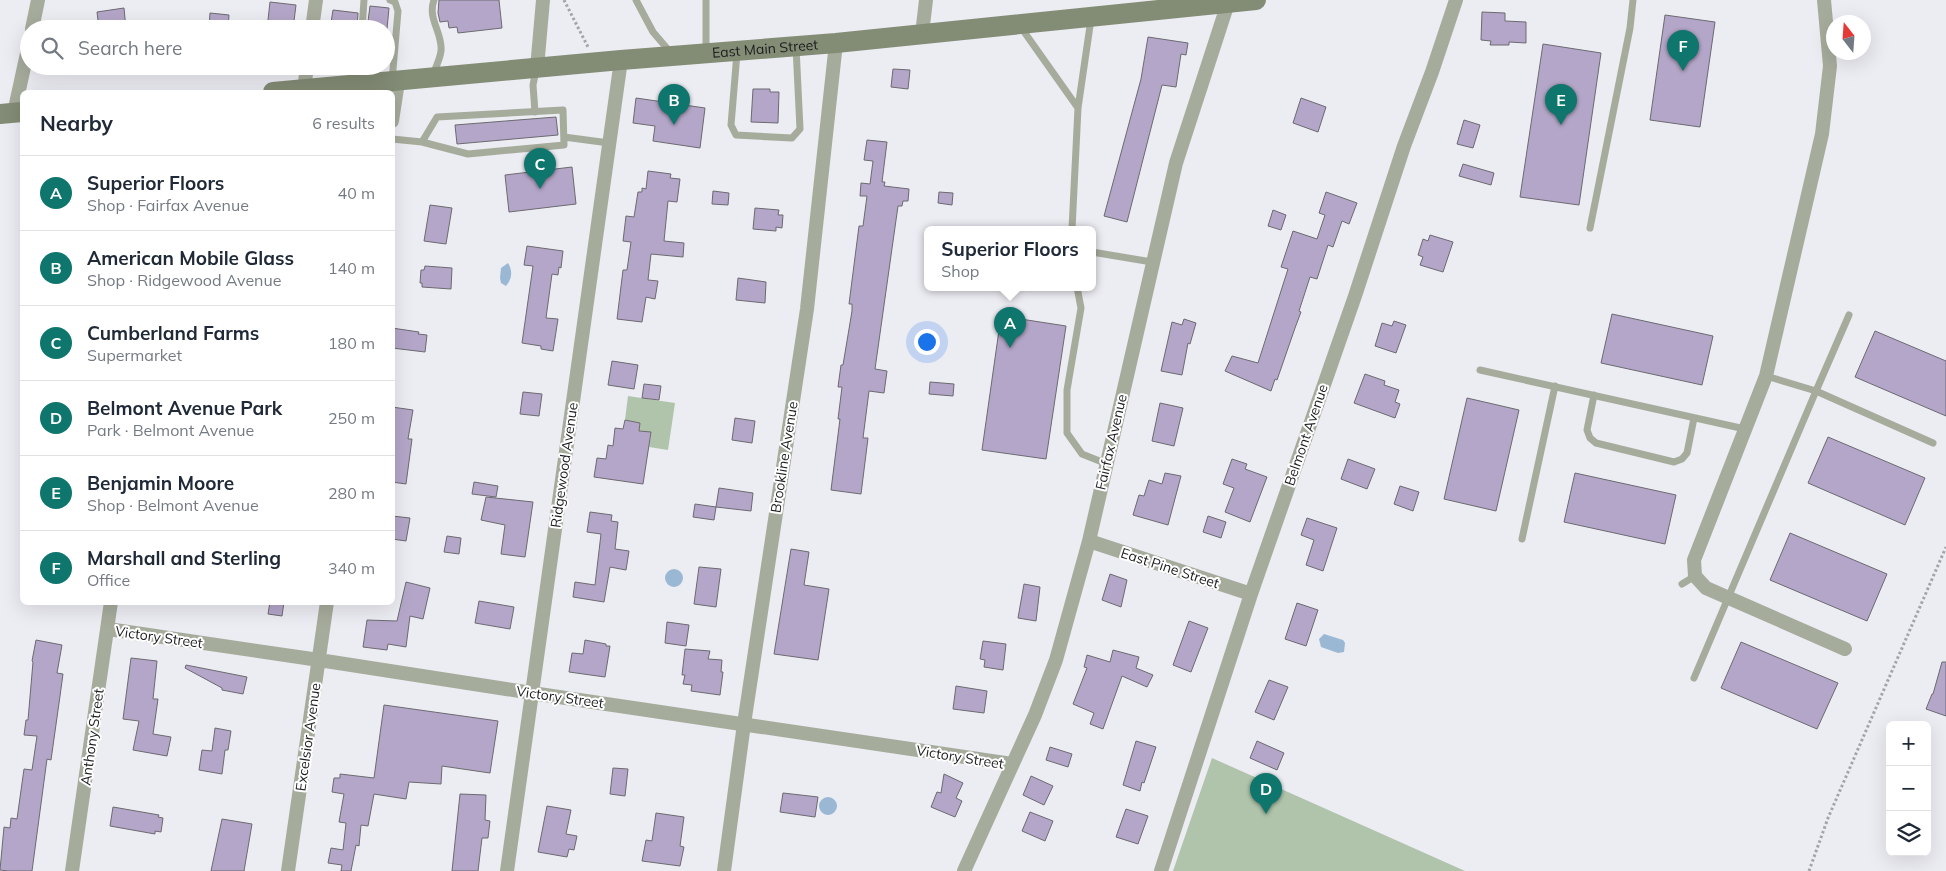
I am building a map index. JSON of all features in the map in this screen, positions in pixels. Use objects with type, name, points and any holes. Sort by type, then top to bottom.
[{"type":"main road","name":"East Main Street","points":[[304,90],[360,76],[395,82],[922,34],[1239,1]]},
{"type":"street","points":[[34,20],[38,0]]},
{"type":"street","points":[[313,20],[316,0]]},
{"type":"street","points":[[536,68],[543,0]]},
{"type":"street","points":[[922,34],[926,0]]},
{"type":"street","name":"Belmont Avenue","points":[[1161,871],[1251,594],[1355,296],[1404,146],[1432,72],[1456,0]]},
{"type":"street","points":[[1824,0],[1830,66],[1822,134],[1766,376],[1694,560],[1695,576],[1706,588],[1845,649]]},
{"type":"street","name":"Fairfax Avenue","points":[[964,871],[1035,715],[1056,660],[1089,541],[1176,163],[1239,1]]},
{"type":"street","name":"Brookline Avenue","points":[[724,871],[744,724],[807,309],[836,42]]},
{"type":"street","name":"Ridgewood Avenue","points":[[507,871],[621,60]]},
{"type":"street","points":[[12,113],[21,75]]},
{"type":"street","points":[[304,90],[306,75]]},
{"type":"street","points":[[394,90],[395,82]]},
{"type":"street","name":"East Pine Street","points":[[1089,541],[1251,594]]},
{"type":"street","name":"Anthony Street","points":[[72,871],[111,605]]},
{"type":"street","name":"Excelsior Avenue","points":[[288,871],[327,605]]},
{"type":"street","name":"Victory Street","points":[[108,630],[1012,764]]},
{"type":"lane","points":[[363,20],[364,0]]},
{"type":"lane","points":[[390,0],[395,2],[398,11],[395,82]]},
{"type":"lane","points":[[432,78],[442,50],[432,15],[434,0]]},
{"type":"lane","points":[[636,0],[653,32],[673,56]]},
{"type":"lane","points":[[706,0],[706,53]]},
{"type":"lane","points":[[1590,228],[1630,28],[1633,0]]},
{"type":"lane","points":[[1072,226],[1078,108],[1091,16]]},
{"type":"lane","points":[[1019,24],[1078,108]]},
{"type":"lane","points":[[738,50],[731,125],[736,135],[792,138],[800,129],[796,46]]},
{"type":"lane","points":[[535,112],[533,86],[536,68]]},
{"type":"lane","points":[[395,139],[422,142],[468,154],[564,145],[563,110],[437,118],[422,142]]},
{"type":"lane","points":[[564,137],[609,143]]},
{"type":"lane","points":[[1096,253],[1152,262]]},
{"type":"lane","points":[[1078,291],[1081,308],[1068,390],[1067,433],[1082,454],[1106,464]]},
{"type":"lane","points":[[1694,678],[1850,315]]},
{"type":"lane","points":[[1480,370],[1745,429]]},
{"type":"lane","points":[[1766,376],[1816,391],[1933,444]]},
{"type":"lane","points":[[1522,539],[1555,386]]},
{"type":"lane","points":[[1594,395],[1587,430],[1590,438],[1596,443],[1674,462],[1682,459],[1687,454],[1694,418]]},
{"type":"lane","points":[[1682,584],[1695,576]]},
{"type":"path","points":[[564,0],[588,47]]},
{"type":"path","points":[[1809,871],[1828,818],[1946,547]]},
{"type":"green space","points":[[628,396],[675,403],[668,450],[649,447],[651,433],[639,431],[640,423],[625,420]]},
{"type":"green space","points":[[1212,758],[1465,871],[1173,871]]},
{"type":"water","points":[[508,263],[511,275],[510,281],[506,286],[501,283],[500,278],[501,268]]},
{"type":"water","points":[[674,569],[680,572],[683,578],[680,584],[674,587],[668,584],[665,578],[668,572]]},
{"type":"water","points":[[1324,634],[1343,640],[1345,643],[1344,652],[1338,653],[1321,647],[1319,639]]},
{"type":"water","points":[[824,797],[832,797],[837,802],[835,813],[824,815],[819,810],[819,802]]},
{"type":"building","points":[[439,0],[499,0],[502,28],[458,33],[457,27],[449,28],[448,21],[440,22],[438,13]]},
{"type":"building","points":[[270,2],[296,5],[294,20],[268,20]]},
{"type":"building","points":[[370,6],[389,8],[388,20],[368,20]]},
{"type":"building","points":[[124,8],[125,20],[98,20],[97,12]]},
{"type":"building","points":[[333,10],[358,13],[358,20],[331,20]]},
{"type":"building","points":[[1482,12],[1505,13],[1505,21],[1526,22],[1526,43],[1509,42],[1509,45],[1490,45],[1491,41],[1481,40]]},
{"type":"building","points":[[210,13],[229,15],[229,20],[210,20]]},
{"type":"building","points":[[1665,15],[1715,22],[1700,127],[1650,120]]},
{"type":"building","points":[[1148,37],[1188,43],[1186,55],[1181,54],[1176,87],[1162,85],[1127,222],[1104,216],[1141,79]]},
{"type":"building","points":[[1543,44],[1601,53],[1579,205],[1520,197]]},
{"type":"building","points":[[893,69],[910,70],[908,89],[891,87]]},
{"type":"building","points":[[753,89],[770,89],[770,92],[779,92],[778,123],[751,122]]},
{"type":"building","points":[[636,98],[705,108],[700,148],[653,141],[655,126],[633,123]]},
{"type":"building","points":[[1301,98],[1326,107],[1318,132],[1293,123]]},
{"type":"building","points":[[556,117],[558,135],[457,144],[455,125]]},
{"type":"building","points":[[1464,120],[1480,125],[1473,148],[1457,144]]},
{"type":"building","points":[[867,140],[887,142],[882,182],[885,182],[884,186],[909,189],[908,201],[903,201],[902,206],[898,206],[875,369],[887,371],[884,393],[869,391],[863,438],[868,438],[861,494],[831,490],[840,419],[838,419],[842,387],[838,387],[852,311],[852,304],[849,304],[859,226],[863,226],[867,196],[860,196],[861,183],[870,184],[873,161],[864,160]]},
{"type":"building","points":[[1463,164],[1494,173],[1491,185],[1459,176]]},
{"type":"building","points":[[572,167],[576,204],[509,212],[505,175]]},
{"type":"building","points":[[648,171],[671,174],[670,178],[680,179],[677,202],[668,201],[664,241],[684,243],[683,257],[651,254],[648,280],[658,281],[655,299],[646,297],[642,322],[617,319],[623,270],[627,270],[631,242],[623,241],[626,216],[634,217],[638,192],[642,192],[642,188],[646,189]]},
{"type":"building","points":[[713,191],[729,193],[728,205],[712,204]]},
{"type":"building","points":[[939,192],[953,193],[952,205],[938,203]]},
{"type":"building","points":[[1326,192],[1357,203],[1349,224],[1342,221],[1333,247],[1328,245],[1317,279],[1310,277],[1299,311],[1301,312],[1277,380],[1275,379],[1271,391],[1225,371],[1232,356],[1258,363],[1288,269],[1281,267],[1293,231],[1317,239],[1325,215],[1319,213]]},
{"type":"building","points":[[430,205],[452,208],[446,244],[424,241]]},
{"type":"building","points":[[755,208],[779,210],[778,215],[783,215],[782,228],[776,227],[776,231],[753,229]]},
{"type":"building","points":[[1273,210],[1286,215],[1281,230],[1268,226]]},
{"type":"building","points":[[1430,235],[1453,242],[1443,272],[1420,265],[1423,257],[1418,255],[1423,239],[1428,241]]},
{"type":"building","points":[[527,246],[563,251],[561,268],[559,267],[558,275],[552,274],[546,318],[558,319],[553,351],[541,349],[541,346],[522,343],[533,266],[524,265]]},
{"type":"building","points":[[425,266],[452,268],[451,289],[422,287],[422,283],[420,283],[421,270],[424,270]]},
{"type":"building","points":[[738,278],[766,282],[765,303],[736,300]]},
{"type":"building","points":[[1612,314],[1713,336],[1702,385],[1601,363]]},
{"type":"building","points":[[1001,316],[1066,326],[1046,459],[982,450]]},
{"type":"building","points":[[1184,319],[1196,323],[1190,344],[1188,343],[1182,375],[1161,371],[1172,322],[1182,325]]},
{"type":"building","points":[[1394,321],[1406,325],[1396,353],[1375,346],[1382,323],[1392,326]]},
{"type":"building","points":[[395,328],[427,335],[425,352],[395,348]]},
{"type":"building","points":[[1875,331],[1946,361],[1946,416],[1855,377]]},
{"type":"building","points":[[612,361],[638,365],[634,389],[608,385]]},
{"type":"building","points":[[1365,374],[1385,381],[1384,385],[1399,390],[1395,402],[1400,404],[1395,418],[1354,403]]},
{"type":"building","points":[[930,382],[954,384],[953,396],[929,394]]},
{"type":"building","points":[[644,384],[661,386],[659,400],[642,398]]},
{"type":"building","points":[[523,392],[542,394],[539,416],[520,414]]},
{"type":"building","points":[[1467,398],[1519,410],[1496,511],[1444,499]]},
{"type":"building","points":[[1160,403],[1183,408],[1174,446],[1152,441]]},
{"type":"building","points":[[395,407],[413,410],[408,439],[412,439],[406,484],[395,482]]},
{"type":"building","points":[[735,418],[755,421],[752,443],[732,440]]},
{"type":"building","points":[[625,420],[640,423],[639,431],[651,432],[643,484],[594,477],[597,458],[606,459],[608,445],[613,446],[615,428],[623,429]]},
{"type":"building","points":[[1828,437],[1925,478],[1905,525],[1808,483]]},
{"type":"building","points":[[1232,459],[1247,464],[1245,469],[1267,477],[1250,522],[1225,512],[1234,488],[1223,484]]},
{"type":"building","points":[[1348,459],[1375,469],[1367,489],[1341,479]]},
{"type":"building","points":[[1165,473],[1181,476],[1168,525],[1133,515],[1139,495],[1144,496],[1149,480],[1162,484]]},
{"type":"building","points":[[1575,473],[1676,495],[1665,544],[1564,522]]},
{"type":"building","points":[[474,482],[498,486],[496,497],[472,494]]},
{"type":"building","points":[[1400,486],[1419,492],[1413,511],[1394,504]]},
{"type":"building","points":[[719,488],[753,493],[751,511],[716,507]]},
{"type":"building","points":[[486,497],[533,502],[525,557],[501,554],[505,525],[481,520]]},
{"type":"building","points":[[695,504],[716,507],[714,520],[693,517]]},
{"type":"building","points":[[590,512],[612,515],[611,521],[618,522],[615,549],[629,551],[626,570],[610,567],[604,602],[573,597],[575,582],[595,585],[601,534],[587,532]]},
{"type":"building","points":[[395,516],[410,518],[406,541],[395,539]]},
{"type":"building","points":[[1208,516],[1226,522],[1221,538],[1203,532]]},
{"type":"building","points":[[1307,518],[1337,528],[1323,571],[1306,565],[1314,540],[1301,535]]},
{"type":"building","points":[[1790,533],[1887,574],[1867,621],[1770,580]]},
{"type":"building","points":[[447,536],[461,538],[459,554],[444,552]]},
{"type":"building","points":[[791,549],[809,552],[804,585],[829,589],[818,660],[774,654]]},
{"type":"building","points":[[699,567],[721,569],[716,607],[694,604]]},
{"type":"building","points":[[1110,574],[1127,580],[1121,607],[1102,600]]},
{"type":"building","points":[[406,582],[430,588],[423,619],[410,616],[406,647],[388,644],[387,650],[363,647],[367,620],[397,621]]},
{"type":"building","points":[[1024,584],[1040,587],[1036,621],[1018,618]]},
{"type":"building","points":[[479,601],[514,607],[510,629],[475,623]]},
{"type":"building","points":[[1297,603],[1318,610],[1306,646],[1285,639]]},
{"type":"building","points":[[270,605],[284,605],[282,616],[268,614]]},
{"type":"building","points":[[1189,621],[1208,628],[1191,672],[1173,665]]},
{"type":"building","points":[[667,622],[689,625],[686,646],[665,643]]},
{"type":"building","points":[[36,640],[62,645],[57,673],[63,674],[51,760],[47,759],[32,871],[0,870],[4,827],[10,828],[11,818],[17,819],[24,769],[32,770],[37,736],[24,735],[26,720],[28,720],[32,661]]},
{"type":"building","points":[[585,640],[610,646],[605,677],[569,672],[572,653],[583,654]]},
{"type":"building","points":[[983,641],[1006,644],[1003,670],[984,667],[985,660],[980,659]]},
{"type":"building","points":[[1741,642],[1838,683],[1817,729],[1721,688]]},
{"type":"building","points":[[685,649],[710,651],[708,659],[722,660],[721,672],[723,672],[720,695],[691,691],[692,685],[683,684],[685,675],[682,675]]},
{"type":"building","points":[[1113,650],[1139,657],[1136,668],[1153,675],[1147,687],[1122,676],[1103,729],[1090,724],[1094,713],[1073,704],[1087,668],[1084,667],[1087,655],[1110,662]]},
{"type":"building","points":[[131,658],[157,661],[153,699],[158,699],[153,734],[171,737],[167,756],[133,750],[139,721],[123,719]]},
{"type":"building","points":[[1942,662],[1946,662],[1946,716],[1926,709],[1933,694]]},
{"type":"building","points":[[186,665],[247,677],[243,694],[222,690],[222,688],[185,668]]},
{"type":"building","points":[[1269,680],[1288,687],[1274,720],[1255,712]]},
{"type":"building","points":[[956,686],[987,691],[984,713],[953,709]]},
{"type":"building","points":[[384,705],[498,721],[490,773],[442,766],[441,784],[409,782],[406,799],[374,794],[368,826],[361,825],[359,846],[356,845],[351,871],[341,871],[342,865],[328,863],[331,848],[343,850],[346,823],[339,822],[344,794],[332,792],[334,778],[340,778],[340,774],[374,778]]},
{"type":"building","points":[[215,728],[231,731],[228,750],[225,750],[222,774],[199,770],[202,750],[212,751]]},
{"type":"building","points":[[1136,741],[1156,747],[1140,791],[1123,785]]},
{"type":"building","points":[[1257,741],[1284,753],[1277,770],[1250,758]]},
{"type":"building","points":[[1050,747],[1072,754],[1068,767],[1046,760]]},
{"type":"building","points":[[613,768],[628,769],[625,796],[610,794]]},
{"type":"building","points":[[944,774],[963,783],[956,798],[962,801],[955,817],[931,807],[937,792],[941,793]]},
{"type":"building","points":[[1031,776],[1053,786],[1044,805],[1023,795]]},
{"type":"building","points":[[783,793],[818,797],[815,817],[780,812]]},
{"type":"building","points":[[460,794],[486,795],[485,820],[490,821],[488,838],[482,838],[478,871],[452,871]]},
{"type":"building","points":[[547,806],[571,810],[566,834],[577,836],[574,850],[569,849],[567,857],[538,852]]},
{"type":"building","points":[[113,807],[159,815],[158,817],[163,818],[161,832],[155,831],[155,834],[110,826]]},
{"type":"building","points":[[1126,809],[1148,816],[1138,844],[1116,837]]},
{"type":"building","points":[[1030,812],[1053,821],[1045,841],[1022,831]]},
{"type":"building","points":[[656,813],[684,817],[680,846],[684,847],[680,866],[642,861],[646,840],[652,841]]},
{"type":"building","points":[[222,819],[252,824],[244,871],[211,871]]},
{"type":"place","name":"Marshall and Sterling","points":[[1683,71]]},
{"type":"place","name":"American Mobile Glass","points":[[674,125]]},
{"type":"place","name":"Benjamin Moore","points":[[1561,125]]},
{"type":"place","name":"Cumberland Farms","points":[[540,189]]},
{"type":"place","name":"Superior Floors","points":[[1010,348]]},
{"type":"place","name":"Belmont Avenue Park","points":[[1266,814]]}]
